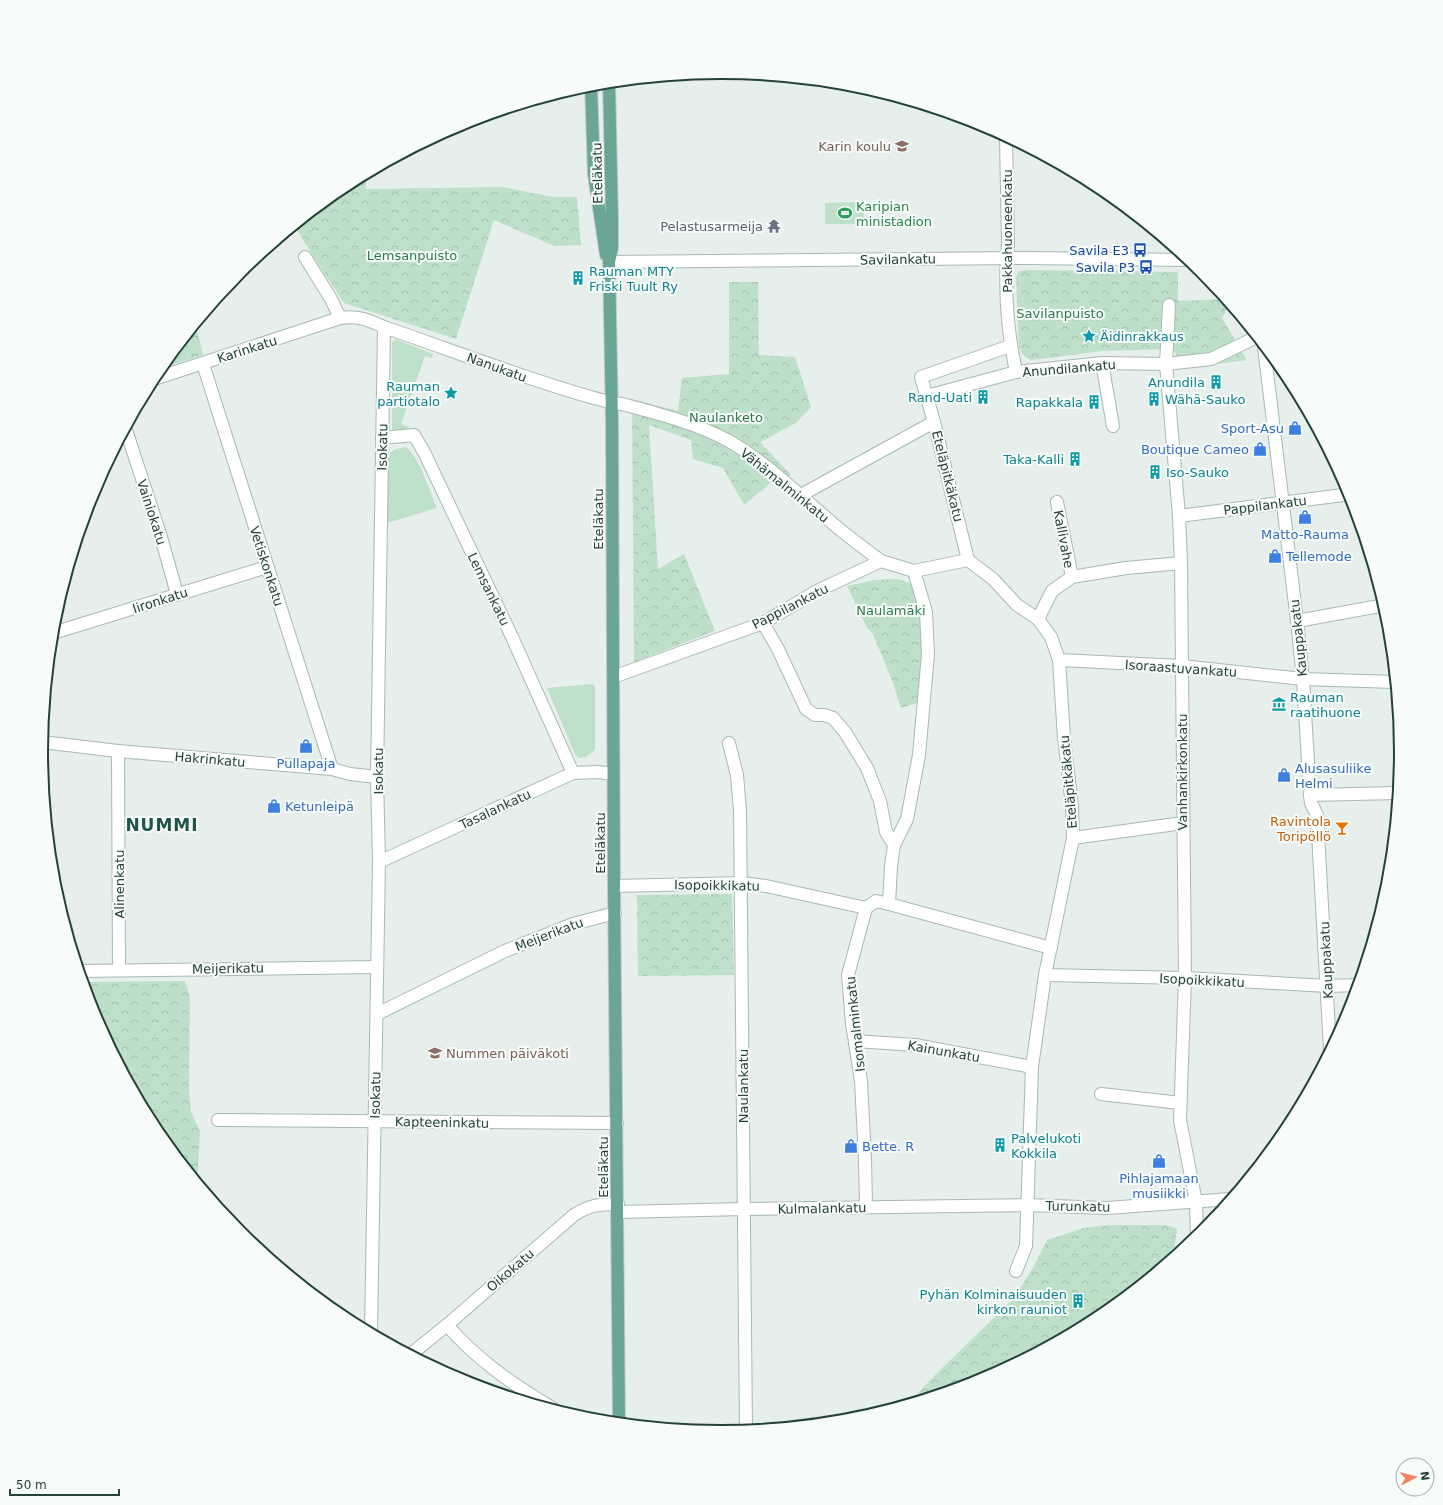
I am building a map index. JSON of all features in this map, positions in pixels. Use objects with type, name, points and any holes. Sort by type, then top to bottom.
[{"type":"main road","name":"Eteläkatu","points":[[608,262],[612,248],[609,89]]},
{"type":"main road","name":"Eteläkatu","points":[[591,92],[594,174],[604,249],[608,262],[612,402],[613,774],[619,1418]]},
{"type":"street","name":"Pakkahuoneenkatu","points":[[1006,142],[1008,244],[1006,258],[1006,307],[1010,346],[1016,372]]},
{"type":"street","points":[[305,257],[331,298],[340,318],[352,316],[363,318],[384,327]]},
{"type":"street","name":"Savilankatu","points":[[608,262],[1006,258],[1181,260]]},
{"type":"street","name":"Vanhankirkonkatu","points":[[1170,305],[1166,364],[1179,516],[1182,666],[1184,978],[1180,1120],[1196,1202],[1197,1230]]},
{"type":"street","name":"Karinkatu","points":[[163,376],[340,318]]},
{"type":"street","name":"Nanukatu","points":[[384,327],[535,380],[612,402]]},
{"type":"street","name":"Isokatu","points":[[370,1327],[377,1014],[379,862],[377,777],[384,327]]},
{"type":"street","name":"Anundilankatu","points":[[927,396],[1016,372],[1102,362],[1166,364],[1211,359],[1253,338]]},
{"type":"street","points":[[801,495],[934,422],[921,377],[1010,346]]},
{"type":"street","name":"Kauppakatu","points":[[1265,355],[1284,504],[1303,678],[1310,795],[1311,803],[1317,815],[1328,986],[1330,1042]]},
{"type":"street","points":[[1102,362],[1113,426]]},
{"type":"street","name":"Vetiskonkatu","points":[[203,364],[332,769]]},
{"type":"street","name":"Vähämalminkatu","points":[[612,402],[702,429],[751,454],[801,495],[831,523],[881,561]]},
{"type":"street","name":"Eteläpitkäkatu","points":[[934,422],[968,560],[993,578],[1017,605],[1038,619],[1052,637],[1059,660],[1064,738],[1072,806],[1073,838],[1045,975],[1032,1067],[1027,1205]]},
{"type":"street","name":"Vainiokatu","points":[[128,435],[178,594]]},
{"type":"street","name":"Lemsankatu","points":[[382,438],[414,435],[424,452],[512,637],[573,773]]},
{"type":"street","name":"Pappilankatu","points":[[1179,516],[1284,504],[1344,495]]},
{"type":"street","name":"Kallivahe","points":[[1057,502],[1072,577]]},
{"type":"street","points":[[881,561],[914,571],[968,560]]},
{"type":"street","name":"Pappilankatu","points":[[613,677],[763,623],[817,591],[881,561]]},
{"type":"street","points":[[1038,619],[1052,591],[1072,577],[1126,568],[1180,563]]},
{"type":"street","name":"Iironkatu","points":[[59,632],[267,567]]},
{"type":"street","points":[[889,904],[891,866],[894,845],[907,819],[919,755],[928,654],[926,612],[914,571]]},
{"type":"street","points":[[1297,621],[1379,606]]},
{"type":"street","points":[[763,623],[778,649],[806,709],[815,715],[824,715],[833,718],[845,732],[867,768],[880,801],[886,832],[894,845]]},
{"type":"street","name":"Isoraastuvankatu","points":[[1059,660],[1182,666],[1303,678],[1391,682]]},
{"type":"street","name":"Hakrinkatu","points":[[48,743],[118,751],[332,769],[350,774],[377,777]]},
{"type":"street","name":"Naulankatu","points":[[729,743],[739,790],[746,1425]]},
{"type":"street","name":"Alinenkatu","points":[[118,751],[119,970]]},
{"type":"street","name":"Tasalankatu","points":[[379,862],[573,773],[598,772],[613,774]]},
{"type":"street","points":[[1310,795],[1394,793]]},
{"type":"street","points":[[1073,838],[1183,823]]},
{"type":"street","name":"Isopoikkikatu","points":[[614,886],[741,883],[766,886],[866,908]]},
{"type":"street","points":[[866,908],[876,901],[1051,948]]},
{"type":"street","name":"Isomalminkatu","points":[[866,908],[848,975],[861,1081],[866,1207]]},
{"type":"street","name":"Meijerikatu","points":[[377,1014],[505,951],[573,924],[615,913]]},
{"type":"street","name":"Meijerikatu","points":[[85,971],[377,967]]},
{"type":"street","name":"Isopoikkikatu","points":[[1045,975],[1184,978],[1328,986],[1353,985]]},
{"type":"street","name":"Kainunkatu","points":[[855,1041],[914,1045],[1032,1067]]},
{"type":"street","points":[[1101,1094],[1180,1103]]},
{"type":"street","name":"Kapteeninkatu","points":[[218,1120],[617,1123]]},
{"type":"street","name":"Turunkatu","points":[[1016,1271],[1026,1246],[1027,1205],[1106,1208],[1226,1199]]},
{"type":"street","name":"Kulmalankatu","points":[[618,1208],[744,1209],[1027,1205]]},
{"type":"street","name":"Oikokatu","points":[[414,1352],[574,1216],[584,1209],[592,1206],[618,1208]]},
{"type":"street","points":[[447,1325],[459,1339],[490,1367],[540,1401]]},
{"type":"green space","name":"Lemsanpuisto","points":[[366,181],[366,189],[502,187],[554,197],[577,197],[581,245],[554,246],[494,220],[456,339],[344,303],[297,229],[311,218]]},
{"type":"green space","name":"Karipian ministadion","points":[[864,202],[864,224],[825,224],[825,203]]},
{"type":"green space","name":"Savilanpuisto","points":[[1024,270],[1178,272],[1178,301],[1220,299],[1227,307],[1222,318],[1247,360],[1178,369],[1176,353],[1171,349],[1103,351],[1032,360],[1029,359],[1021,352],[1019,347],[1016,277],[1018,272]]},
{"type":"green space","name":"Naulanketo","points":[[729,282],[758,282],[759,355],[795,357],[811,407],[796,423],[760,442],[791,475],[780,489],[772,482],[744,505],[723,468],[693,459],[691,440],[649,425],[658,569],[684,554],[715,631],[634,662],[632,399],[678,411],[682,378],[729,374]]},
{"type":"green space","points":[[197,330],[203,355],[171,365]]},
{"type":"green space","points":[[395,339],[433,354],[432,358],[425,356],[401,424],[409,427],[405,431],[394,431],[392,429],[392,343]]},
{"type":"green space","points":[[406,447],[416,459],[437,508],[387,523],[388,462],[390,453],[396,449]]},
{"type":"green space","name":"Naulamäki","points":[[898,579],[910,583],[918,598],[924,621],[921,702],[901,708],[893,683],[873,634],[867,628],[847,586],[874,580]]},
{"type":"green space","points":[[593,684],[595,687],[595,750],[586,757],[579,758],[575,754],[547,688]]},
{"type":"green space","points":[[732,894],[734,975],[638,976],[637,895]]},
{"type":"green space","points":[[185,981],[190,997],[189,1088],[191,1112],[200,1131],[197,1176],[162,1127],[138,1089],[117,1050],[99,1010],[89,982]]},
{"type":"green space","points":[[1106,1225],[1166,1225],[1177,1229],[1174,1252],[1132,1287],[1096,1312],[1058,1336],[1019,1357],[979,1375],[914,1397],[1014,1298],[1034,1266],[1047,1240],[1084,1228]]},
{"type":"place","name":"Karin koulu","points":[[902,146]]},
{"type":"place","name":"Karipian ministadion","points":[[845,213]]},
{"type":"place","name":"Pelastusarmeija","points":[[774,226]]},
{"type":"place","name":"Savila E3","points":[[1140,250]]},
{"type":"place","name":"Savila P3","points":[[1146,267]]},
{"type":"place","name":"Rauman MTY Friski Tuult Ry","points":[[578,278]]},
{"type":"place","name":"Äidinrakkaus","points":[[1089,336]]},
{"type":"place","name":"Anundila","points":[[1216,382]]},
{"type":"place","name":"Rauman partiotalo","points":[[451,393]]},
{"type":"place","name":"Rand-Uati","points":[[983,397]]},
{"type":"place","name":"Wähä-Sauko","points":[[1154,399]]},
{"type":"place","name":"Rapakkala","points":[[1094,402]]},
{"type":"place","name":"Sport-Asu","points":[[1295,428]]},
{"type":"place","name":"Boutique Cameo","points":[[1260,449]]},
{"type":"place","name":"Taka-Kalli","points":[[1075,459]]},
{"type":"place","name":"Iso-Sauko","points":[[1155,472]]},
{"type":"place","name":"Matto-Rauma","points":[[1305,517]]},
{"type":"place","name":"Tellemode","points":[[1275,556]]},
{"type":"place","name":"Rauman raatihuone","points":[[1279,704]]},
{"type":"place","name":"Pullapaja","points":[[306,746]]},
{"type":"place","name":"Alusasuliike Helmi","points":[[1284,775]]},
{"type":"place","name":"Ketunleipä","points":[[274,806]]},
{"type":"place","name":"Ravintola Toripöllö","points":[[1342,828]]},
{"type":"place","name":"Nummen päiväkoti","points":[[435,1053]]},
{"type":"place","name":"Palvelukoti Kokkila","points":[[1000,1145]]},
{"type":"place","name":"Bette. R","points":[[851,1146]]},
{"type":"place","name":"Pihlajamaan musiikki","points":[[1159,1161]]},
{"type":"place","name":"Pyhän Kolminaisuuden kirkon rauniot","points":[[1078,1301]]},
{"type":"district","name":"NUMMI","points":[[162,825]]}]
